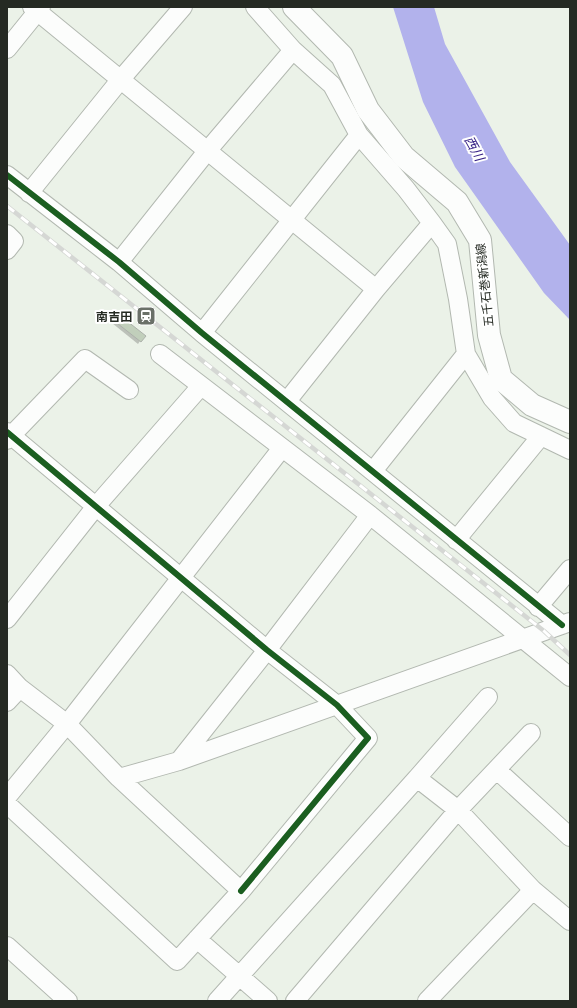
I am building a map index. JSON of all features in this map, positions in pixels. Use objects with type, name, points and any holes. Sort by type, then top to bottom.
[{"type":"main road","name":"五千石巻新潟線","points":[[294,7],[342,56],[368,110],[404,157],[457,202],[480,240],[489,335],[501,379],[532,405],[570,422]]},
{"type":"street","points":[[29,193],[121,79],[183,7]]},
{"type":"street","points":[[255,7],[293,50],[332,85],[359,135],[406,189],[447,244],[458,299],[466,354],[492,398],[514,423],[570,450]]},
{"type":"street","points":[[7,48],[37,8],[376,289]]},
{"type":"street","points":[[119,262],[208,150],[293,50]]},
{"type":"street","points":[[202,333],[359,135]]},
{"type":"street","points":[[7,175],[119,262],[202,333],[538,607],[566,624]]},
{"type":"street","points":[[287,401],[376,289],[432,223]]},
{"type":"street","points":[[7,234],[14,241],[7,250]]},
{"type":"street","points":[[160,354],[370,515],[570,677]]},
{"type":"street","points":[[372,471],[466,354]]},
{"type":"street","points":[[7,804],[177,961],[241,891],[368,738],[337,705],[267,650],[97,505],[8,435],[85,359],[129,390]]},
{"type":"street","points":[[7,619],[97,505],[201,386]]},
{"type":"street","points":[[456,540],[541,436]]},
{"type":"street","points":[[7,797],[67,724],[282,448]]},
{"type":"street","points":[[179,761],[267,650],[370,515]]},
{"type":"street","points":[[538,607],[570,568]]},
{"type":"street","points":[[119,778],[179,761],[566,624]]},
{"type":"street","points":[[7,674],[20,688],[67,724],[119,778],[241,891]]},
{"type":"street","points":[[7,702],[20,688]]},
{"type":"street","points":[[217,1001],[488,697]]},
{"type":"street","points":[[295,1001],[458,810],[531,733]]},
{"type":"street","points":[[497,770],[570,837]]},
{"type":"street","points":[[417,778],[458,810],[533,890],[570,921]]},
{"type":"street","points":[[427,1001],[533,890]]},
{"type":"street","points":[[197,939],[268,1001]]},
{"type":"street","points":[[7,946],[68,1001]]},
{"type":"water","name":"西川","points":[[393,7],[434,7],[445,44],[510,162],[570,245],[570,320],[544,293],[455,167],[423,102]]},
{"type":"building","points":[[113,310],[146,336],[141,342],[108,316]]},
{"type":"railway","points":[[7,206],[544,631],[570,655]]},
{"type":"cycle path","points":[[7,175],[119,262],[202,333],[562,625]]},
{"type":"cycle path","points":[[7,432],[267,650],[337,705],[368,738],[241,891]]},
{"type":"place","name":"南吉田","points":[[146,316]]}]
